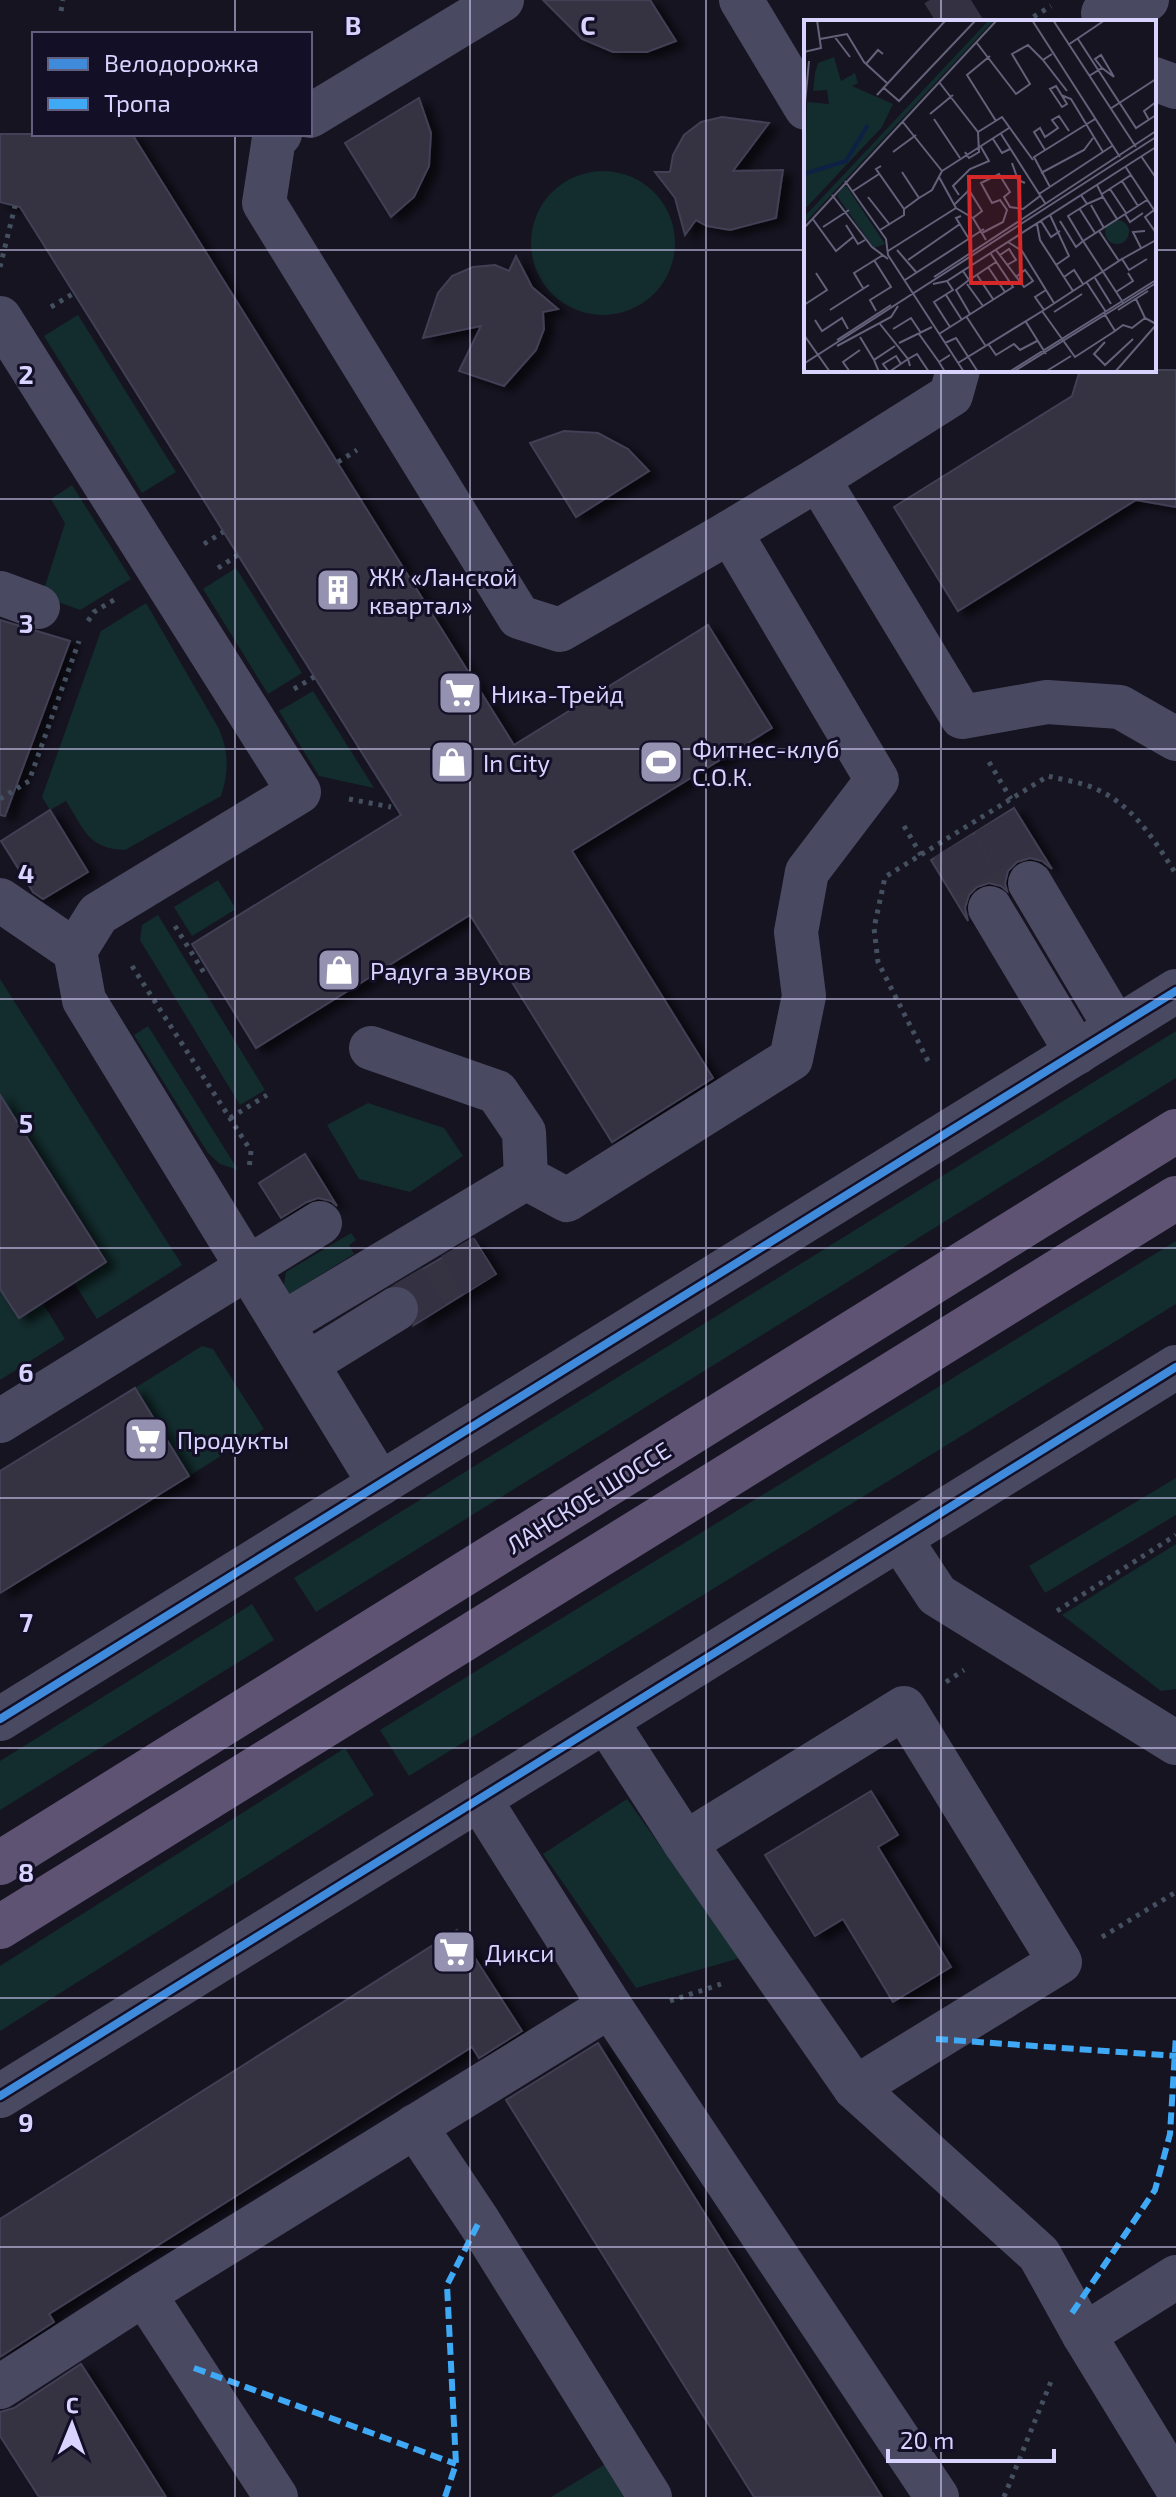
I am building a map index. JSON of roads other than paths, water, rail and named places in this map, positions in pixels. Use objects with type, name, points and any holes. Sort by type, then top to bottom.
[{"type":"main road","name":"ЛАНСКОЕ ШОССЕ","points":[[0,1863],[1176,1131]]},
{"type":"main road","points":[[0,1927],[1176,1198]]},
{"type":"street","points":[[741,0],[804,103]]},
{"type":"street","points":[[1102,12],[1147,0]]},
{"type":"street","points":[[312,115],[478,6]]},
{"type":"street","points":[[1156,80],[1176,87]]},
{"type":"street","points":[[277,136],[274,138],[264,203],[519,617],[560,630],[730,532],[951,395],[957,372]]},
{"type":"street","points":[[0,318],[299,792],[98,914],[75,951],[84,1000],[380,1484]]},
{"type":"street","points":[[818,479],[962,717],[1047,702],[1120,707],[1176,739]]},
{"type":"street","points":[[526,1178],[567,1200],[791,1059],[804,996],[796,932],[807,872],[877,780],[730,532]]},
{"type":"street","points":[[1030,883],[1116,1028]]},
{"type":"street","points":[[0,900],[75,951]]},
{"type":"street","points":[[990,908],[1077,1053]]},
{"type":"street","points":[[0,1719],[1176,991]]},
{"type":"street","points":[[371,1048],[497,1092],[524,1132],[526,1178]]},
{"type":"street","points":[[282,1324],[526,1178]]},
{"type":"street","points":[[0,1421],[320,1223]]},
{"type":"street","points":[[307,1364],[396,1309]]},
{"type":"street","points":[[0,2096],[1176,1367]]},
{"type":"street","points":[[900,1539],[937,1595],[1176,1743]]},
{"type":"street","points":[[685,1843],[904,1708],[1060,1962],[855,2088]]},
{"type":"street","points":[[606,1721],[685,1843],[855,2088],[1039,2254],[1084,2335],[1176,2486]]},
{"type":"street","points":[[480,1800],[610,2006],[937,2497]]},
{"type":"street","points":[[0,2387],[144,2294],[610,2006]]},
{"type":"street","points":[[415,2126],[479,2222],[650,2497]]},
{"type":"street","points":[[1084,2335],[1176,2277]]},
{"type":"street","points":[[144,2294],[276,2497]]},
{"type":"tunnel","points":[[939,20],[971,0]]},
{"type":"tunnel","points":[[994,821],[1030,883]]},
{"type":"tunnel","points":[[953,846],[990,908]]},
{"type":"tunnel","points":[[396,1309],[484,1256]]},
{"type":"place","name":"ЖК «Ланской квартал»","points":[[338,590]]},
{"type":"place","name":"Ника-Трейд","points":[[460,693]]},
{"type":"place","name":"In City","points":[[452,762]]},
{"type":"place","name":"Фитнес-клуб С.О.К.","points":[[661,762]]},
{"type":"place","name":"Радуга звуков","points":[[339,970]]},
{"type":"place","name":"Продукты","points":[[146,1439]]},
{"type":"place","name":"Дикси","points":[[454,1952]]}]
